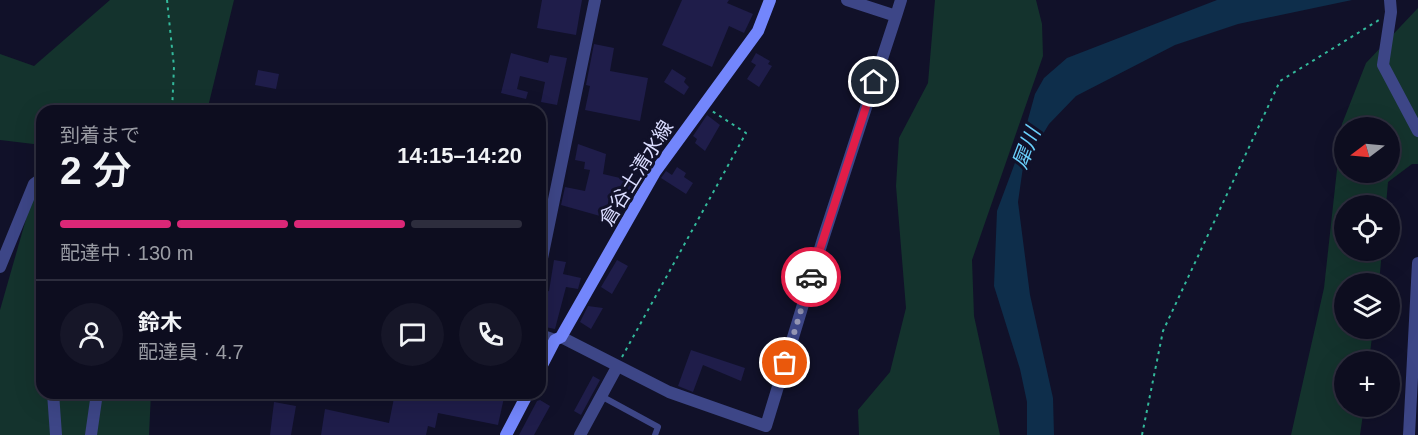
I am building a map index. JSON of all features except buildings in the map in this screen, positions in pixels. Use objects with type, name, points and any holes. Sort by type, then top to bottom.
[{"type":"main road","name":"倉谷土清水線","points":[[546,359],[656,172],[758,31],[770,0]]},
{"type":"main road","points":[[506,435],[525,399]]},
{"type":"street","points":[[546,239],[595,0]]},
{"type":"street","points":[[847,0],[896,16]]},
{"type":"street","points":[[546,336],[558,338],[669,392],[766,426],[825,231],[901,0]]},
{"type":"street","points":[[1391,6],[1383,65],[1418,131]]},
{"type":"street","points":[[0,267],[36,182]]},
{"type":"street","points":[[1409,435],[1415,370],[1418,263]]},
{"type":"street","points":[[580,435],[617,368]]},
{"type":"street","points":[[53,399],[56,435]]},
{"type":"street","points":[[91,435],[96,399]]},
{"type":"lane","points":[[601,396],[658,428],[655,435]]},
{"type":"path","points":[[167,0],[174,67],[172,105]]},
{"type":"path","points":[[1142,435],[1162,331],[1280,81],[1391,6]]},
{"type":"path","points":[[617,368],[746,133],[704,106]]},
{"type":"green space","points":[[110,0],[234,0],[208,105],[36,105],[36,144],[0,140],[0,54],[34,66]]},
{"type":"green space","points":[[935,0],[1036,0],[1042,24],[1043,56],[972,260],[974,316],[1000,435],[859,435],[858,410],[890,372],[906,308],[896,186],[899,138],[928,83]]},
{"type":"green space","points":[[1418,8],[1418,164],[1412,164],[1400,173],[1400,117],[1345,117],[1366,63]]},
{"type":"green space","points":[[1336,183],[1388,183],[1387,195],[1334,195]]},
{"type":"green space","points":[[36,184],[36,399],[151,399],[149,435],[0,435],[0,310]]},
{"type":"green space","points":[[1334,197],[1334,261],[1381,261],[1380,273],[1334,273],[1334,339],[1372,339],[1370,351],[1334,351],[1334,417],[1363,417],[1360,435],[1291,435],[1324,288]]},
{"type":"water","name":"犀川","points":[[1217,0],[1352,0],[1238,24],[1175,45],[1076,96],[1049,124],[1023,167],[1018,202],[1030,295],[1053,398],[1054,435],[1027,435],[1027,402],[1020,369],[994,286],[997,211],[1019,152],[1035,94],[1044,78],[1067,58]]},
{"type":"way so far","points":[[785,363],[811,277]]},
{"type":"route","points":[[811,277],[874,82]]}]
